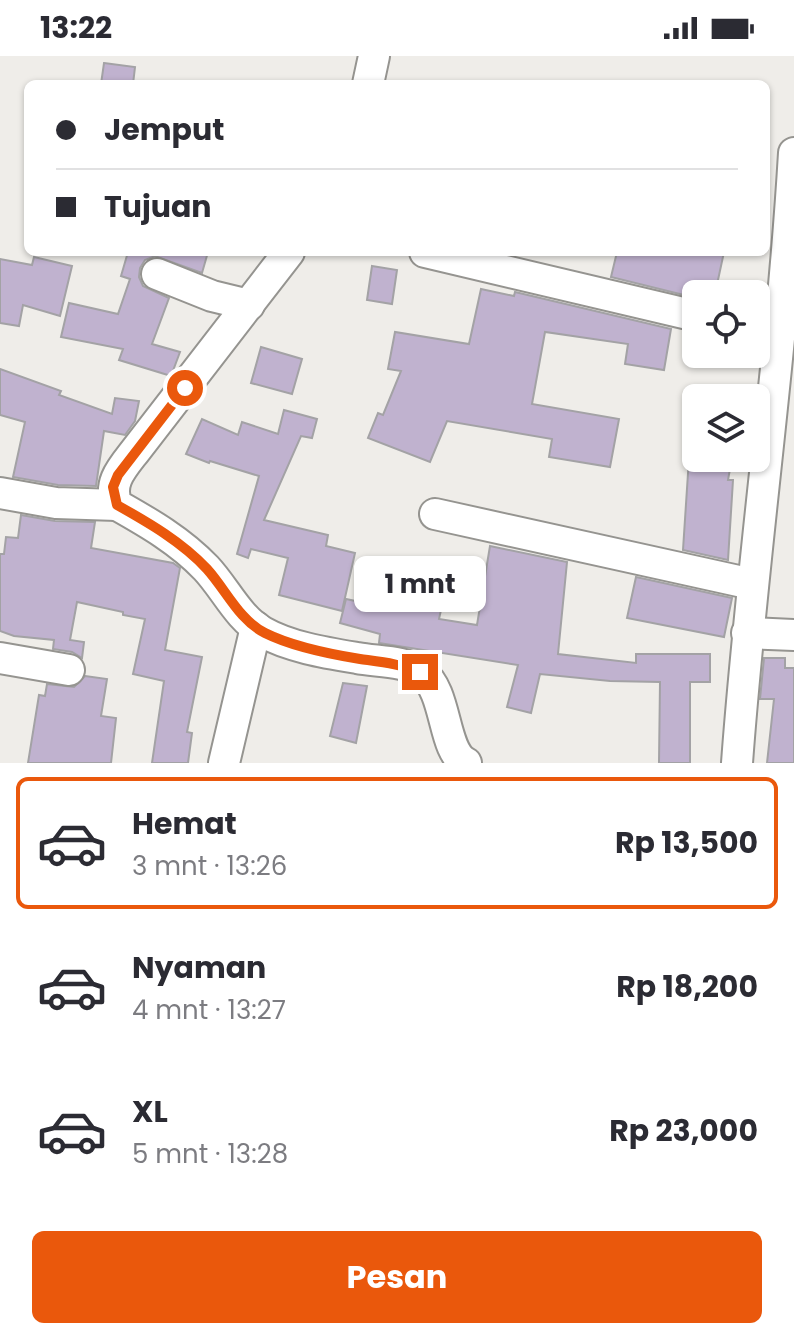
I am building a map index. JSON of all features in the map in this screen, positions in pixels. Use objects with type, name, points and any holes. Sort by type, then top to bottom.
[{"type":"street","points":[[369,80],[374,56]]},
{"type":"street","points":[[770,326],[791,269],[794,153]]},
{"type":"street","points":[[117,505],[113,487],[118,475],[286,256]]},
{"type":"street","points":[[442,256],[682,313]]},
{"type":"street","points":[[157,274],[212,296],[249,305]]},
{"type":"street","points":[[737,763],[766,368]]},
{"type":"street","points":[[0,493],[56,503],[117,505],[175,539],[207,569],[243,615],[263,632],[293,643],[356,658],[404,665],[420,672],[433,684],[455,754],[466,763]]},
{"type":"street","points":[[435,514],[752,584]]},
{"type":"street","points":[[224,763],[256,627]]},
{"type":"street","points":[[747,633],[794,635]]},
{"type":"street","points":[[0,658],[69,670]]},
{"type":"building","points":[[104,63],[135,67],[133,80],[102,80]]},
{"type":"building","points":[[127,256],[155,256],[145,260],[139,277],[143,286],[169,298],[152,344],[180,352],[171,376],[119,360],[123,349],[61,337],[69,303],[118,314],[130,279],[121,276]]},
{"type":"building","points":[[155,256],[207,256],[202,273]]},
{"type":"building","points":[[616,256],[723,256],[718,280],[682,280],[682,295],[611,277]]},
{"type":"building","points":[[34,257],[72,266],[60,316],[23,305],[19,326],[0,323],[0,259],[32,265]]},
{"type":"building","points":[[372,266],[397,270],[392,304],[367,300]]},
{"type":"building","points":[[481,289],[514,296],[515,292],[671,329],[664,370],[625,364],[628,344],[545,332],[532,404],[619,419],[610,467],[549,457],[552,439],[447,421],[430,462],[368,438],[378,413],[383,415],[401,371],[388,369],[395,332],[469,344]]},
{"type":"building","points":[[261,347],[302,359],[292,394],[251,383]]},
{"type":"building","points":[[0,369],[112,414],[115,398],[139,401],[135,421],[125,435],[104,431],[96,486],[58,485],[13,477],[25,422],[0,415]]},
{"type":"building","points":[[284,410],[317,419],[312,438],[301,436],[264,520],[328,535],[326,546],[355,553],[342,611],[279,595],[288,558],[251,549],[248,558],[237,554],[259,476],[186,454],[202,419],[238,435],[242,422],[278,434]]},
{"type":"building","points":[[688,472],[729,472],[728,480],[733,480],[728,560],[683,550]]},
{"type":"building","points":[[21,515],[55,521],[95,522],[91,548],[173,563],[180,568],[165,650],[202,657],[187,732],[192,733],[188,763],[152,763],[164,681],[133,674],[145,619],[77,602],[70,640],[84,642],[82,658],[72,652],[53,649],[54,640],[14,636],[0,631],[0,554],[4,554],[6,537],[18,538]]},
{"type":"building","points":[[490,546],[567,562],[558,654],[636,663],[636,654],[710,654],[710,682],[690,682],[690,763],[659,763],[660,682],[540,674],[531,713],[507,707],[518,665],[379,643],[380,634],[340,623],[346,599],[383,607],[388,581],[445,592],[439,619],[477,625]]},
{"type":"building","points":[[636,577],[732,598],[724,637],[627,618]]},
{"type":"building","points":[[764,658],[785,658],[785,668],[794,668],[794,763],[767,763],[774,699],[760,699]]},
{"type":"building","points":[[85,676],[107,679],[101,716],[116,718],[111,763],[28,763],[39,695],[45,696],[47,684],[74,687]]},
{"type":"building","points":[[343,683],[367,686],[356,743],[330,736]]},
{"type":"route","points":[[185,388],[118,475],[113,487],[117,505],[175,539],[207,569],[243,615],[263,632],[293,643],[356,658],[404,665],[420,672]]}]
